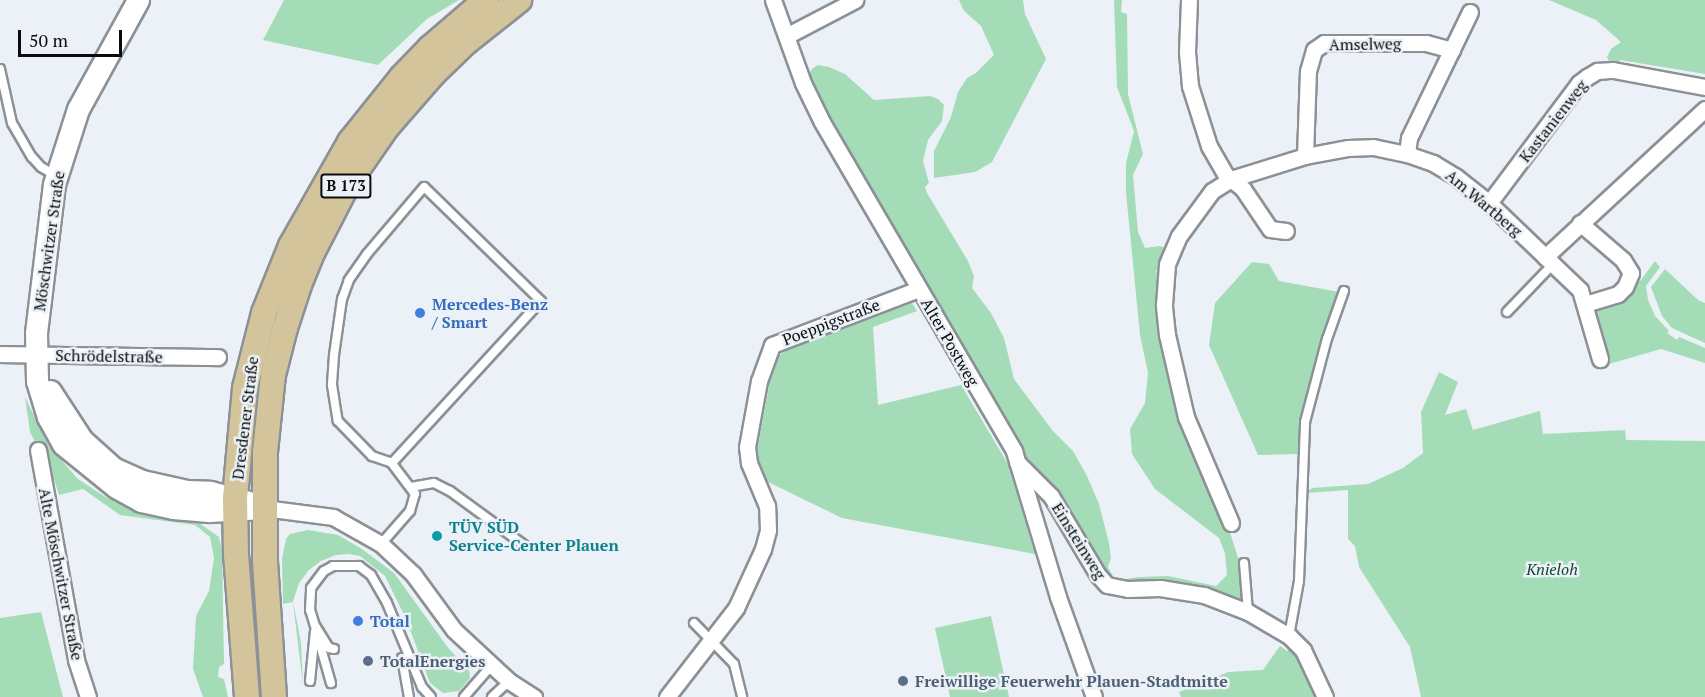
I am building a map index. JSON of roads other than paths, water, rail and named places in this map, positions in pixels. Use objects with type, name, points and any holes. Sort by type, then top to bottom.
[{"type":"main road","name":"Dresdener Straße","points":[[247,697],[235,504],[238,443],[253,350],[264,313],[291,246],[325,182],[373,111],[430,48],[486,0]]},
{"type":"main road","name":"B 173","points":[[274,697],[264,508],[267,427],[273,375],[299,285],[332,213],[369,151],[404,106],[466,42],[519,0]]},
{"type":"main road","name":"Möschwitzer Straße","points":[[134,2],[78,108],[56,175],[36,333],[37,381],[48,417],[63,444],[116,487],[141,501],[202,511],[235,504],[264,508]]},
{"type":"street","name":"Alter Postweg","points":[[773,0],[788,35],[803,83],[822,122],[1014,451],[1058,597],[1094,697]]},
{"type":"street","points":[[788,35],[855,0]]},
{"type":"street","points":[[1189,0],[1187,52],[1190,86],[1209,146],[1226,176],[1243,189],[1270,229],[1286,231]]},
{"type":"street","points":[[1407,154],[1409,138],[1470,12]]},
{"type":"street","name":"Amselweg","points":[[1305,156],[1308,71],[1314,50],[1324,43],[1426,44],[1452,50]]},
{"type":"street","name":"Kastanienweg","points":[[1489,203],[1587,76],[1597,71],[1613,70],[1705,87]]},
{"type":"street","points":[[1549,260],[1581,223],[1705,109]]},
{"type":"street","name":"Am Wartberg","points":[[1231,523],[1186,417],[1167,335],[1164,305],[1167,264],[1179,236],[1212,191],[1231,179],[1305,156],[1348,148],[1373,147],[1407,154],[1433,163],[1456,177],[1489,203],[1580,290],[1600,359]]},
{"type":"street","points":[[1581,223],[1623,260],[1631,273],[1625,287],[1618,294],[1585,304]]},
{"type":"street","name":"Poeppigstraße","points":[[667,697],[713,641],[736,608],[749,583],[768,530],[767,506],[749,463],[747,447],[759,381],[772,345],[919,289]]},
{"type":"street","name":"Schrödelstraße","points":[[0,354],[218,357]]},
{"type":"street","name":"Alte Möschwitzer Straße","points":[[38,450],[76,660],[88,697]]},
{"type":"street","name":"Einsteinweg","points":[[1017,462],[1051,496],[1098,575],[1107,585],[1128,589],[1160,588],[1204,595],[1248,612],[1289,636],[1303,650],[1325,697]]},
{"type":"street","points":[[264,508],[333,517],[381,544],[413,574],[454,630],[491,666],[534,697]]},
{"type":"lane","points":[[0,69],[12,123],[22,142],[41,168],[56,175]]},
{"type":"lane","points":[[381,544],[410,511],[415,494],[393,463],[372,456],[338,421],[332,385],[334,355],[342,299],[349,280],[424,187],[541,301],[393,463]]},
{"type":"lane","points":[[1507,312],[1549,260]]},
{"type":"lane","points":[[1289,636],[1299,581],[1305,422],[1327,339],[1344,291]]},
{"type":"lane","points":[[411,488],[434,483],[450,491],[524,545]]},
{"type":"lane","points":[[1244,563],[1248,612]]},
{"type":"lane","points":[[331,683],[309,598],[317,579],[333,566],[359,566],[371,575],[387,603],[422,687],[431,697]]},
{"type":"lane","points":[[694,623],[734,664],[742,697]]},
{"type":"lane","points":[[315,626],[329,648],[334,649]]},
{"type":"lane","points":[[310,681],[315,626]]},
{"type":"lane","points":[[402,658],[409,697]]},
{"type":"lane","points":[[464,697],[491,666]]},
{"type":"lane","points":[[492,697],[509,681]]},
{"type":"place","name":"Mercedes-Benz / Smart","points":[[420,313]]},
{"type":"place","name":"TÜV SÜD Service-Center Plauen","points":[[437,536]]},
{"type":"place","name":"Total","points":[[358,621]]},
{"type":"place","name":"TotalEnergies","points":[[368,661]]},
{"type":"place","name":"Freiwillige Feuerwehr Plauen-Stadtmitte","points":[[903,681]]},
{"type":"park label","name":"Knieloh","points":[[1552,569]]}]
